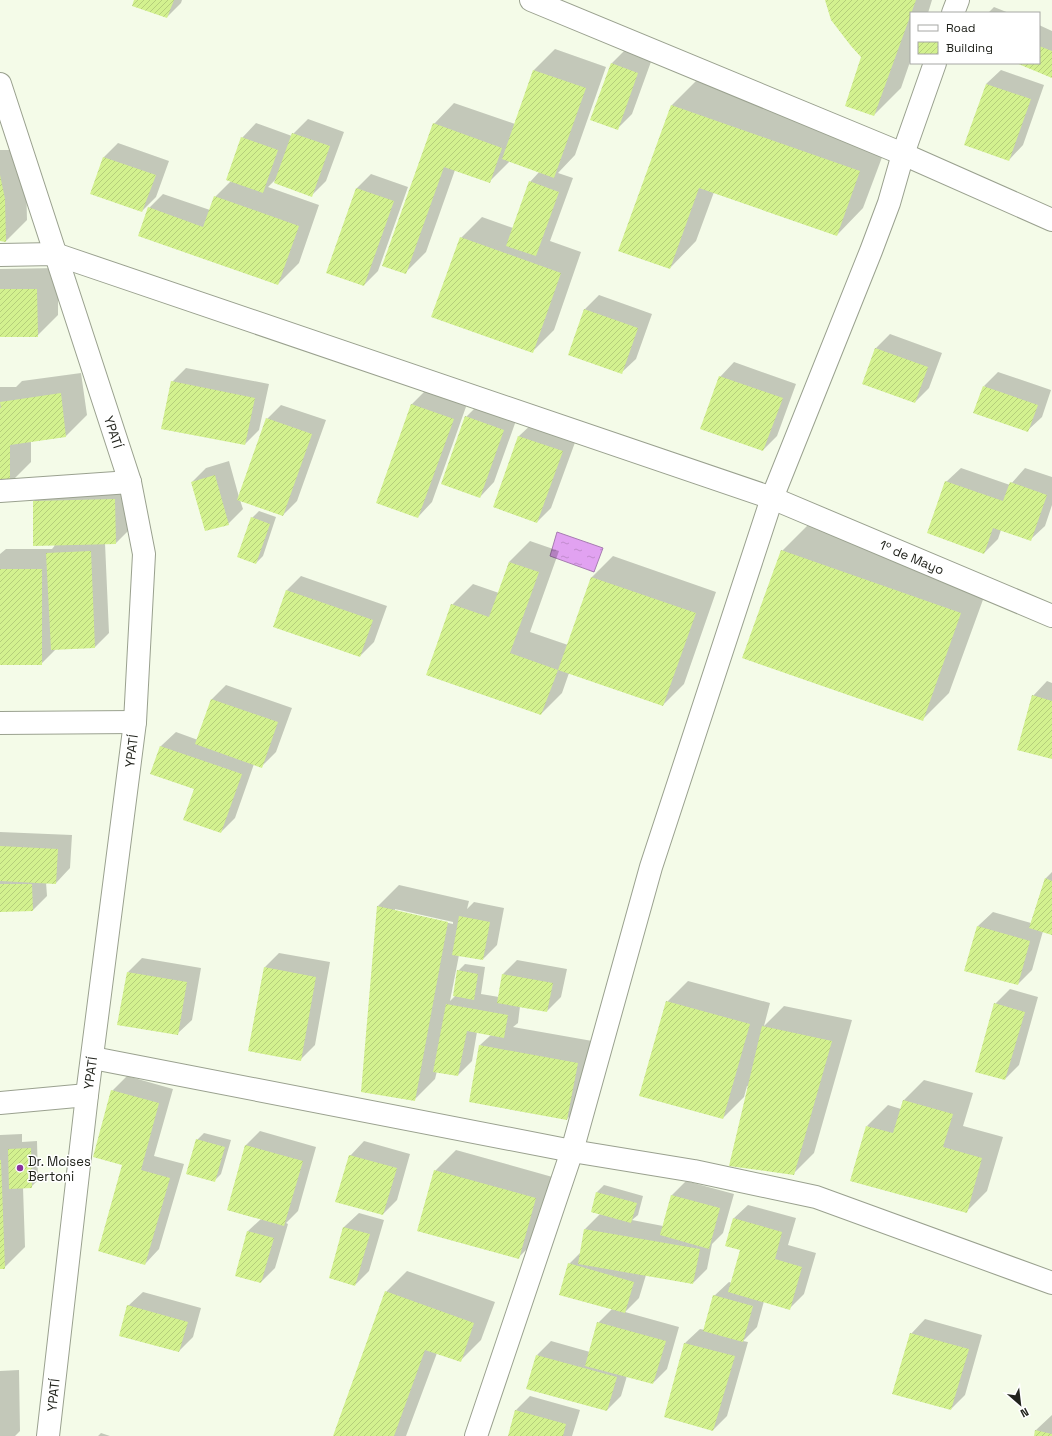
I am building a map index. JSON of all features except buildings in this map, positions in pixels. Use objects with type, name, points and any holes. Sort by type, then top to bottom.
[{"type":"street","points":[[531,0],[902,154],[1052,220]]},
{"type":"street","points":[[954,12],[958,0]]},
{"type":"street","points":[[476,1436],[572,1151],[651,867],[772,498],[889,203],[902,154],[935,64]]},
{"type":"street","name":"YPATÍ","points":[[0,84],[130,482],[144,554],[135,722],[93,1058],[87,1095],[48,1436]]},
{"type":"street","name":"1º de Mayo","points":[[0,255],[55,254],[772,498],[1052,616]]},
{"type":"street","points":[[0,491],[130,482]]},
{"type":"street","points":[[0,723],[135,722]]},
{"type":"street","points":[[93,1058],[572,1151],[694,1171],[816,1197],[1052,1284]]},
{"type":"street","points":[[0,1103],[87,1095]]},
{"type":"water","points":[[557,532],[603,548],[594,572],[550,556]]},
{"type":"place","name":"Dr. Moises Bertoni","points":[[20,1168]]}]
